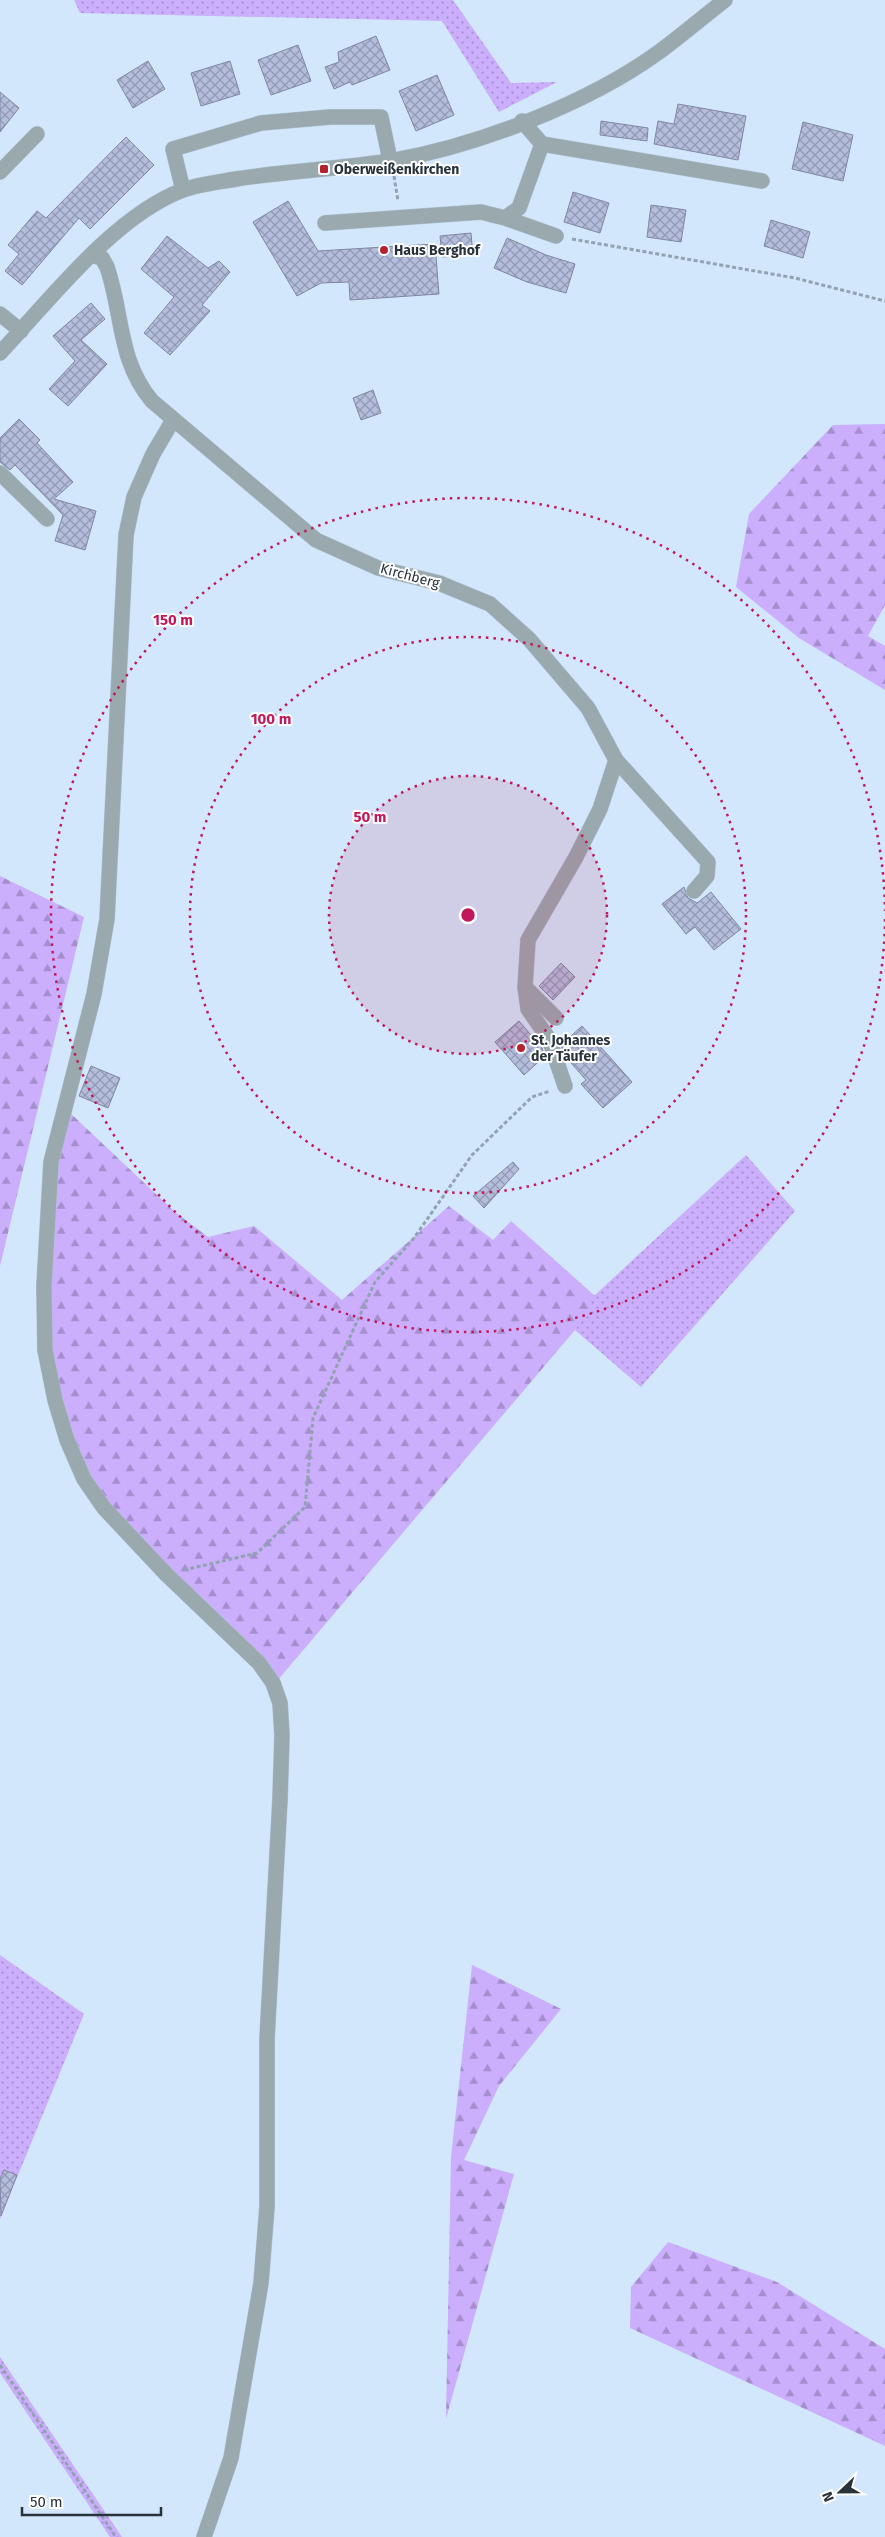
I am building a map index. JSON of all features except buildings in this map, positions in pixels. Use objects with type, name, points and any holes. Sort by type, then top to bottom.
[{"type":"street","points":[[0,353],[91,255],[144,211],[184,190],[267,174],[392,168],[474,140],[601,87],[658,52],[725,0]]},
{"type":"street","points":[[184,190],[173,149],[261,123],[330,117],[381,116],[392,168]]},
{"type":"street","points":[[522,121],[542,144],[762,181]]},
{"type":"street","points":[[0,172],[37,134]]},
{"type":"street","points":[[505,218],[519,208],[542,144]]},
{"type":"street","points":[[325,223],[481,212],[505,218],[556,236]]},
{"type":"street","name":"Kirchberg","points":[[91,255],[102,258],[107,267],[121,332],[134,377],[152,401],[316,540],[378,568],[439,583],[490,604],[529,639],[588,708],[616,760],[708,862],[707,876],[694,891]]},
{"type":"street","points":[[0,314],[21,331]]},
{"type":"street","points":[[173,420],[153,454],[134,497],[126,535],[107,919],[94,994],[51,1162],[44,1286],[46,1350],[55,1400],[66,1440],[84,1479],[104,1508],[166,1574],[259,1663],[273,1683],[280,1704],[282,1735],[267,2039],[267,2207],[261,2283],[231,2458],[204,2537]]},
{"type":"street","points":[[0,473],[47,519]]},
{"type":"street","points":[[565,1086],[548,1039],[528,1009],[525,987],[528,940],[576,857],[600,809],[616,760]]},
{"type":"street","points":[[525,987],[556,1018]]},
{"type":"path","points":[[392,168],[396,184]]},
{"type":"path","points":[[556,236],[795,278],[885,301]]},
{"type":"path","points":[[166,1574],[257,1554],[305,1508],[312,1418],[375,1282],[414,1238],[472,1154],[532,1097],[565,1086]]},
{"type":"path","points":[[0,2366],[116,2537]]},
{"type":"green space","points":[[74,0],[453,0],[511,83],[557,82],[499,112],[442,21],[80,13]]},
{"type":"green space","points":[[885,424],[885,605],[868,636],[885,646],[885,690],[799,638],[736,587],[749,514],[833,425]]},
{"type":"green space","points":[[0,876],[84,917],[0,1266]]},
{"type":"green space","points":[[68,1111],[175,1212],[208,1237],[254,1226],[342,1300],[449,1206],[493,1240],[511,1221],[595,1296],[575,1330],[277,1681],[107,1506],[70,1439],[49,1350],[54,1163]]},
{"type":"green space","points":[[746,1155],[795,1211],[641,1387],[575,1330],[595,1295]]},
{"type":"green space","points":[[0,1955],[84,2014],[0,2219]]},
{"type":"green space","points":[[472,1965],[561,2009],[499,2086],[464,2160],[514,2174],[446,2419],[451,2157]]},
{"type":"green space","points":[[668,2242],[777,2282],[885,2349],[885,2446],[630,2328],[631,2287]]},
{"type":"green space","points":[[0,2357],[122,2537],[110,2537],[0,2373]]},
{"type":"place","name":"Oberweißenkirchen","points":[[324,169]]},
{"type":"place","name":"Haus Berghof","points":[[384,250]]},
{"type":"place","name":"St. Johannes der Täufer","points":[[521,1048]]}]
